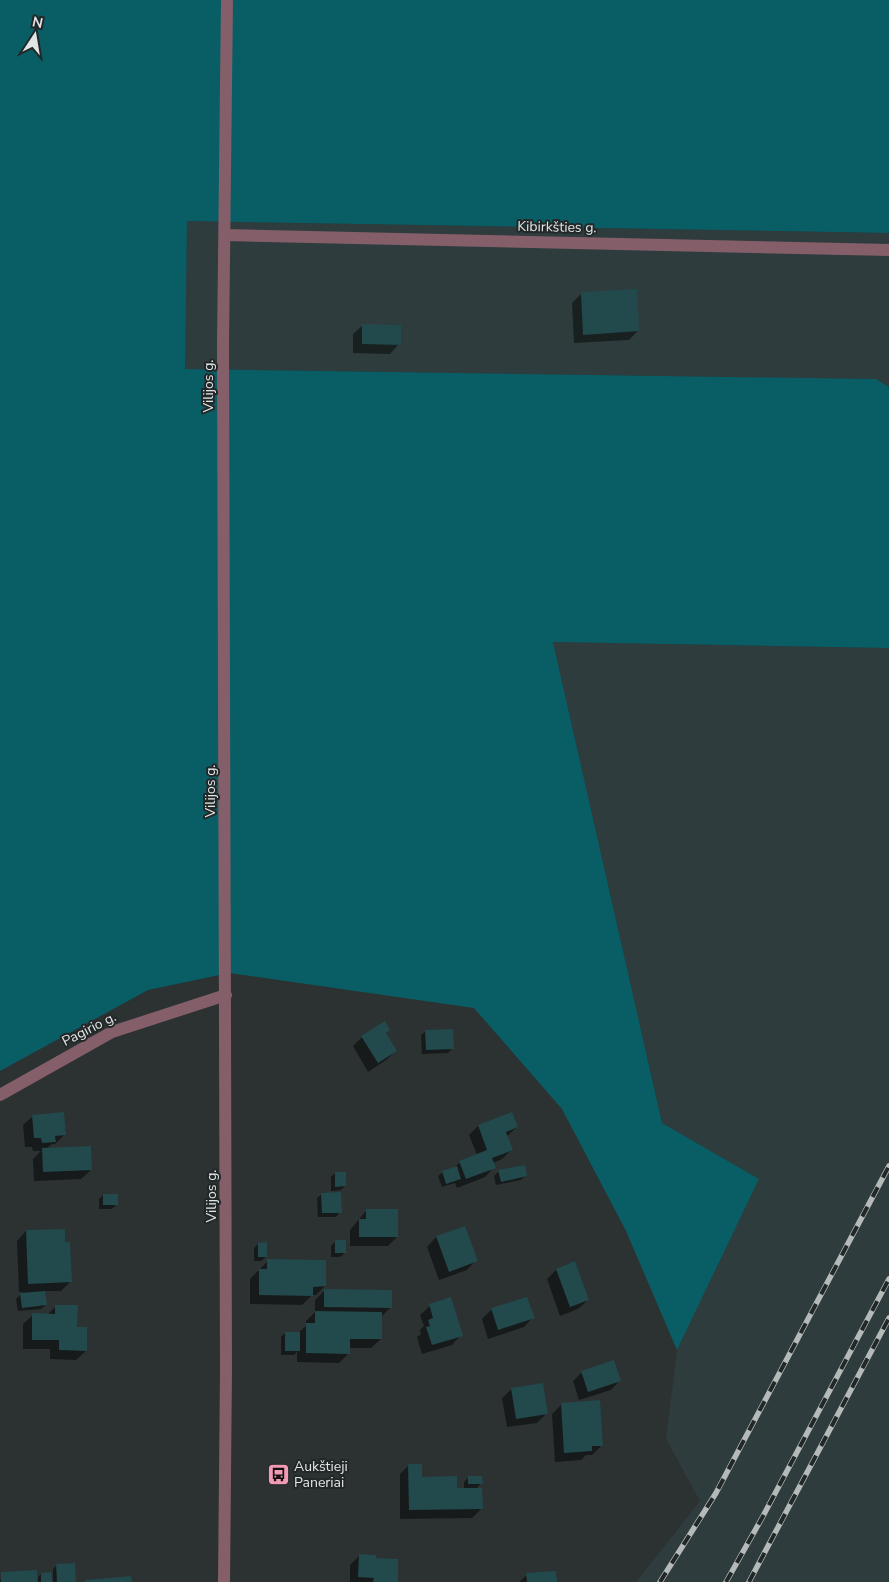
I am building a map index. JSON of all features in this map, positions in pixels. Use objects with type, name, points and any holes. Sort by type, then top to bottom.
[{"type":"street","name":"Vilijos g.","points":[[224,1582],[226,995],[223,355],[226,0]]},
{"type":"street","name":"Kibirkšties g.","points":[[225,235],[889,250]]},
{"type":"street","name":"Pagirio g.","points":[[0,1095],[112,1032],[226,995]]},
{"type":"shaded area","points":[[0,0],[889,0],[889,233],[187,221],[185,369],[876,379],[889,387],[889,648],[553,642],[662,1123],[759,1179],[677,1350],[626,1231],[562,1109],[474,1008],[229,973],[148,990],[0,1071]]},
{"type":"shaded area","points":[[187,221],[889,233],[889,387],[876,379],[184,369]]},
{"type":"shaded area","points":[[553,642],[889,648],[889,1582],[636,1582],[700,1501],[666,1439],[677,1350],[759,1179],[662,1123]]},
{"type":"building","points":[[637,289],[639,331],[583,335],[581,292]]},
{"type":"building","points":[[362,324],[401,325],[401,345],[362,344]]},
{"type":"building","points":[[385,1021],[390,1030],[386,1033],[397,1051],[378,1063],[361,1036]]},
{"type":"building","points":[[453,1029],[454,1049],[426,1050],[425,1030]]},
{"type":"building","points":[[64,1112],[66,1135],[55,1136],[56,1142],[42,1143],[41,1138],[34,1138],[32,1115]]},
{"type":"building","points":[[512,1112],[518,1127],[506,1132],[513,1150],[492,1158],[496,1168],[466,1179],[459,1161],[487,1150],[478,1125]]},
{"type":"building","points":[[91,1146],[92,1170],[43,1172],[42,1148]]},
{"type":"building","points":[[525,1165],[527,1176],[501,1182],[498,1170]]},
{"type":"building","points":[[457,1166],[461,1179],[446,1184],[442,1171]]},
{"type":"building","points":[[335,1172],[346,1172],[346,1186],[335,1187]]},
{"type":"building","points":[[341,1192],[342,1213],[322,1213],[321,1193]]},
{"type":"building","points":[[103,1194],[118,1194],[118,1205],[103,1205]]},
{"type":"building","points":[[366,1209],[398,1209],[398,1237],[359,1237],[359,1219],[366,1219]]},
{"type":"building","points":[[465,1226],[478,1261],[449,1272],[436,1236]]},
{"type":"building","points":[[65,1229],[65,1242],[70,1242],[72,1282],[28,1284],[26,1230]]},
{"type":"building","points":[[335,1240],[346,1240],[346,1253],[335,1253]]},
{"type":"building","points":[[267,1242],[267,1257],[258,1257],[258,1243]]},
{"type":"building","points":[[267,1259],[326,1260],[326,1286],[313,1287],[313,1296],[259,1295],[259,1269],[267,1269]]},
{"type":"building","points":[[575,1261],[589,1300],[570,1307],[556,1269]]},
{"type":"building","points":[[324,1289],[392,1290],[392,1308],[324,1307]]},
{"type":"building","points":[[45,1291],[47,1305],[22,1308],[20,1293]]},
{"type":"building","points":[[451,1297],[463,1336],[432,1345],[426,1327],[430,1326],[428,1320],[433,1318],[429,1304]]},
{"type":"building","points":[[527,1297],[535,1318],[498,1330],[491,1308]]},
{"type":"building","points":[[55,1305],[78,1305],[77,1327],[87,1327],[87,1351],[59,1350],[59,1340],[32,1340],[32,1313],[55,1314]]},
{"type":"building","points":[[315,1311],[382,1312],[382,1339],[350,1339],[350,1354],[306,1353],[306,1323],[315,1323]]},
{"type":"building","points":[[285,1332],[300,1332],[300,1351],[285,1351]]},
{"type":"building","points":[[614,1360],[621,1381],[588,1392],[581,1371]]},
{"type":"building","points":[[543,1383],[548,1414],[516,1419],[511,1388]]},
{"type":"building","points":[[600,1400],[603,1446],[592,1446],[592,1451],[564,1453],[561,1403]]},
{"type":"building","points":[[408,1464],[422,1464],[422,1477],[457,1476],[457,1488],[482,1488],[483,1509],[409,1510]]},
{"type":"building","points":[[468,1476],[482,1476],[483,1484],[468,1484]]},
{"type":"building","points":[[359,1554],[376,1555],[376,1558],[398,1559],[398,1582],[373,1582],[374,1578],[358,1577]]},
{"type":"building","points":[[75,1563],[76,1582],[57,1582],[56,1564]]},
{"type":"building","points":[[37,1570],[38,1582],[1,1582],[1,1572]]},
{"type":"building","points":[[556,1571],[557,1582],[527,1582],[526,1573]]},
{"type":"building","points":[[51,1572],[52,1582],[41,1582],[41,1573]]},
{"type":"building","points":[[131,1576],[132,1582],[85,1582],[85,1580]]},
{"type":"railway","points":[[660,1582],[716,1493],[889,1166]]},
{"type":"railway","points":[[726,1582],[889,1279]]},
{"type":"railway","points":[[749,1582],[889,1318]]},
{"type":"place","name":"Aukštieji Paneriai","points":[[278,1474]]}]
